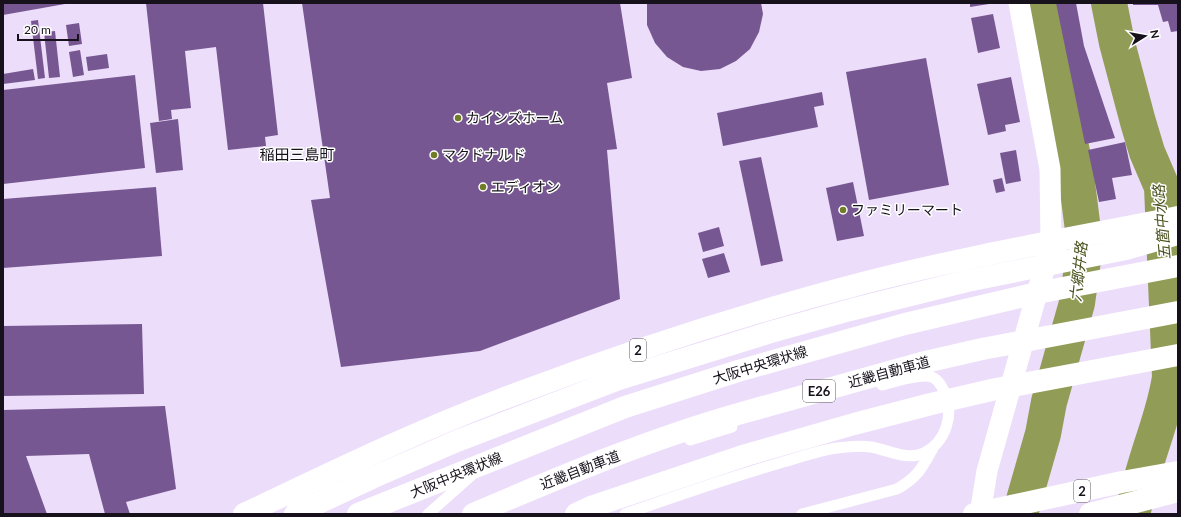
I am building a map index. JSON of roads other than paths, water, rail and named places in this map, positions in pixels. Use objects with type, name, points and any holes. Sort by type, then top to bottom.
[{"type":"main road","name":"2","points":[[244,514],[339,469],[495,402],[625,354],[718,324],[864,283],[920,269],[1178,217]]},
{"type":"main road","points":[[295,514],[374,477],[457,441],[619,379],[771,332],[850,310],[966,281],[1126,249],[1178,234]]},
{"type":"main road","name":"大阪中央環状線","points":[[358,514],[625,407],[738,371],[905,324],[1037,293],[1178,266]]},
{"type":"main road","name":"近畿自動車道","points":[[473,514],[574,471],[731,416],[929,361],[982,349],[1178,312]]},
{"type":"main road","points":[[576,514],[590,507],[746,455],[854,424],[996,389],[1178,355]]},
{"type":"main road","name":"2","points":[[984,512],[1170,473]]},
{"type":"main road","points":[[1090,514],[1178,491]]},
{"type":"street","points":[[984,512],[987,471],[1050,251],[1059,240],[1050,169],[1018,3]]},
{"type":"lane","points":[[625,514],[719,482],[828,449],[860,446],[916,456],[924,453],[939,441],[945,432],[949,418],[949,408],[947,398],[939,382],[931,377],[923,376],[813,403],[683,443]]},
{"type":"lane","points":[[495,514],[584,478],[669,447]]},
{"type":"lane","points":[[802,514],[897,489],[910,481],[922,468],[933,447]]},
{"type":"lane","points":[[428,514],[486,463]]},
{"type":"waterway","name":"六郷井路","points":[[1020,514],[1043,434],[1049,402],[1077,303],[1085,246],[1075,167],[1042,3]]},
{"type":"waterway","name":"五箇中水路","points":[[1109,3],[1117,43],[1138,122],[1147,152],[1162,187],[1170,377],[1163,408],[1132,514]]},
{"type":"place","name":"カインズホーム","points":[[458,118]]},
{"type":"place","name":"マクドナルド","points":[[434,155]]},
{"type":"place","name":"エディオン","points":[[483,187]]},
{"type":"place","name":"ファミリーマート","points":[[843,210]]},
{"type":"district","name":"稲田三島町","points":[[297,155]]}]
